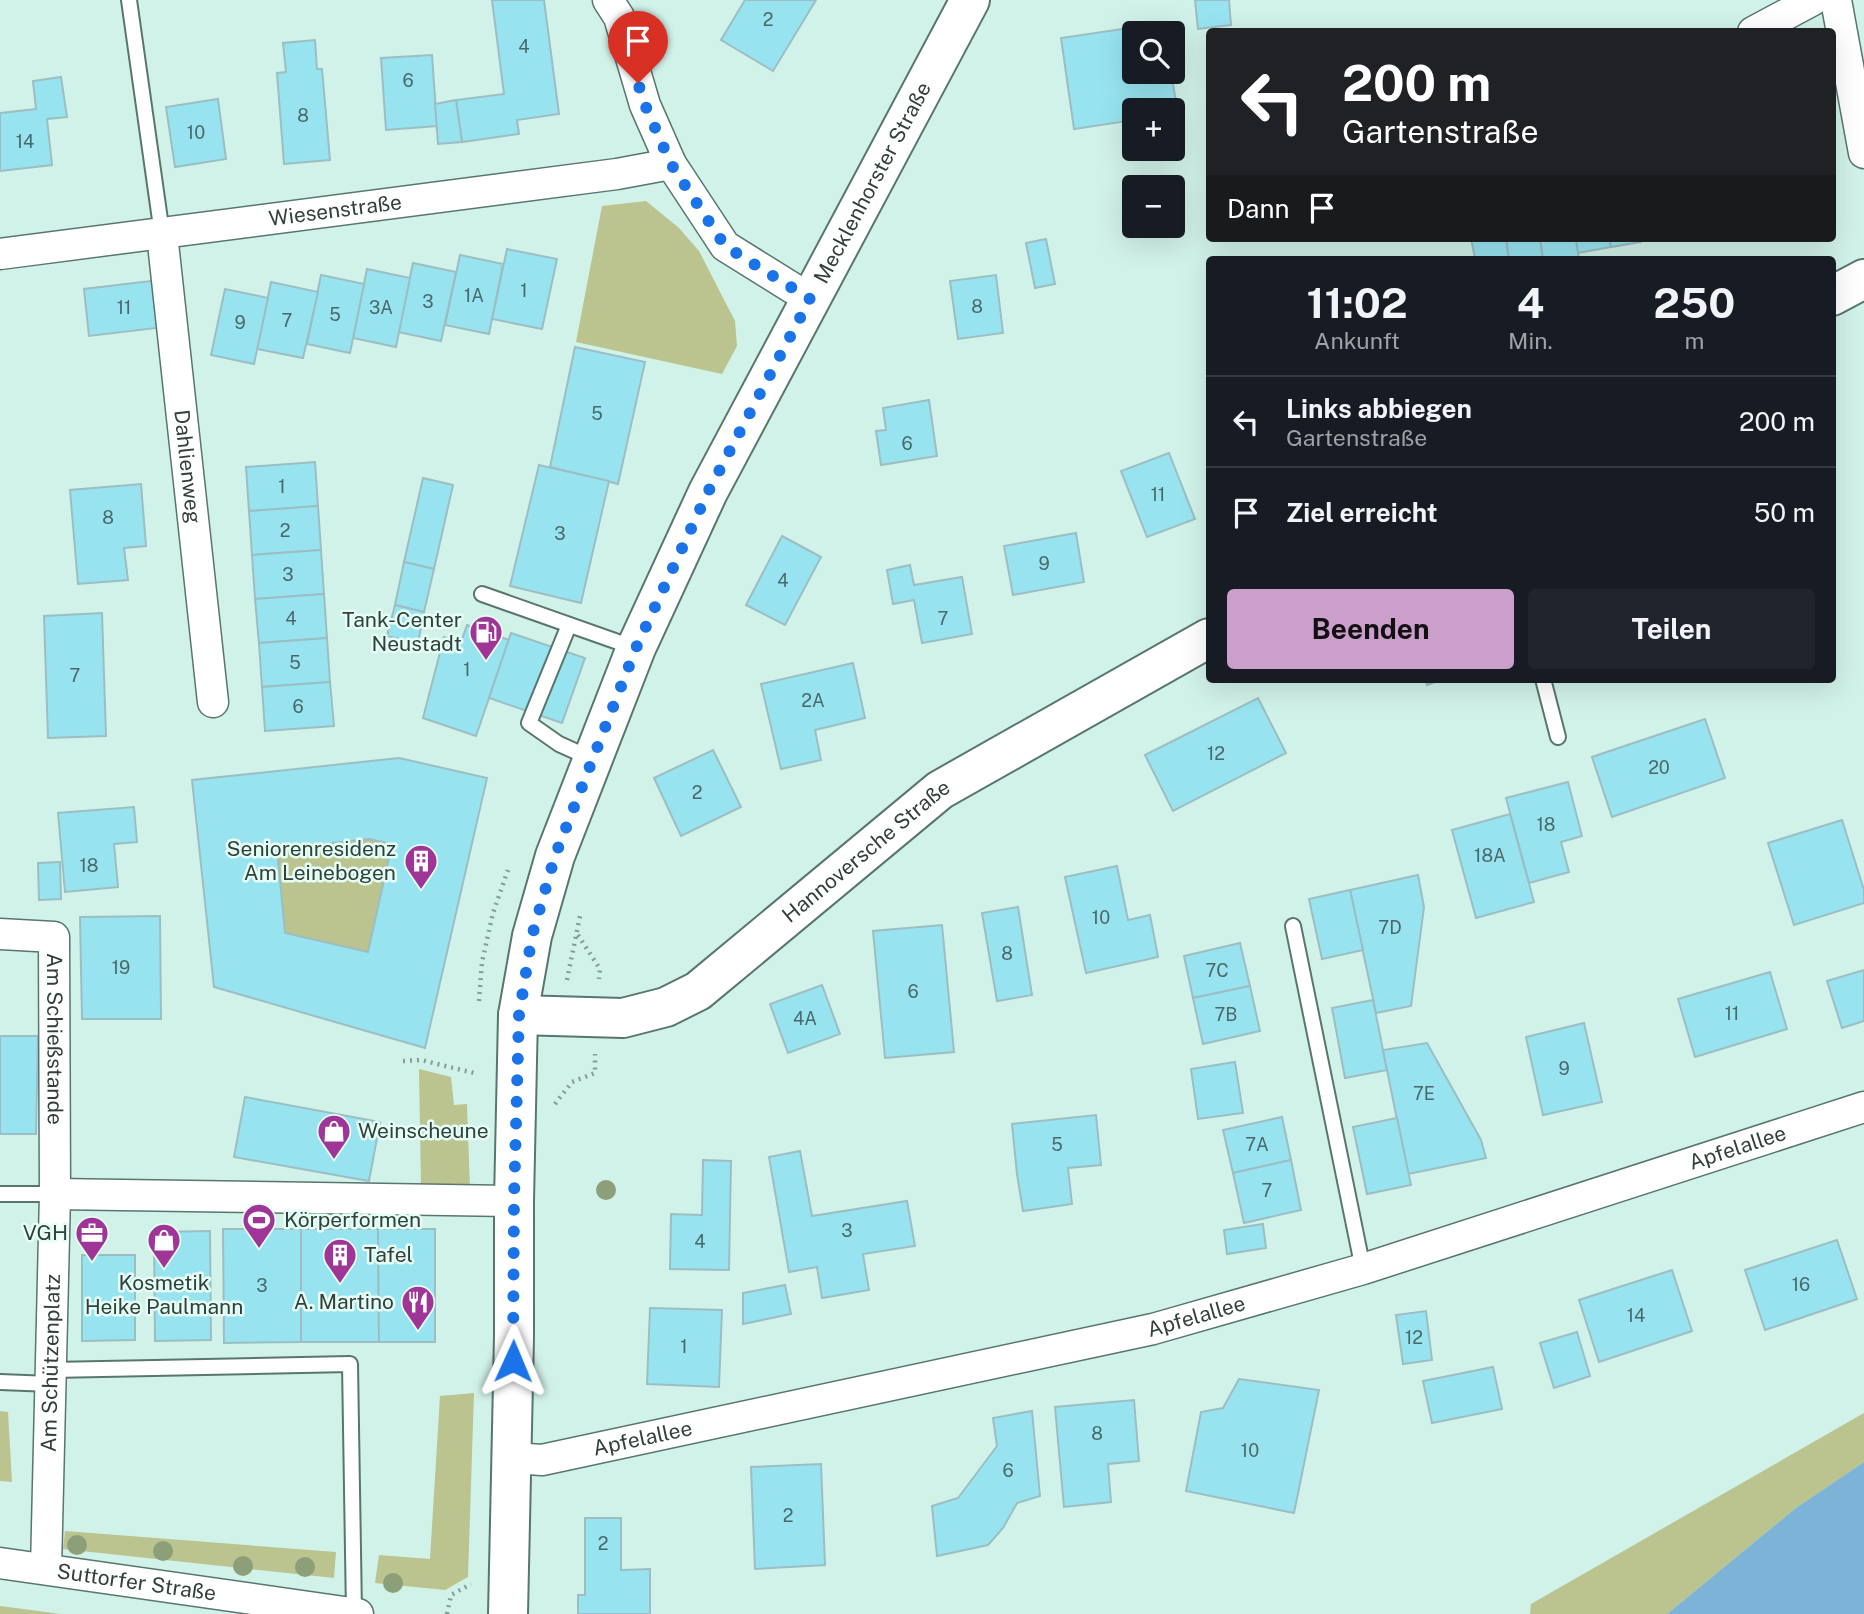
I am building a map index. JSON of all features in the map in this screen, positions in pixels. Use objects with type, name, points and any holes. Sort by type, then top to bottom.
[{"type":"main road","name":"Mecklenhorster Straße","points":[[508,1614],[519,1015],[532,936],[555,856],[592,758],[636,648],[708,492],[970,0]]},
{"type":"main road","points":[[1836,294],[1864,279]]},
{"type":"main road","name":"Hannoversche Straße","points":[[519,1015],[623,1017],[666,1007],[698,991],[940,790],[1206,640]]},
{"type":"street","points":[[608,0],[619,17],[645,105],[671,164],[725,246],[810,299]]},
{"type":"street","points":[[1760,28],[1813,0]]},
{"type":"street","points":[[1836,0],[1864,153]]},
{"type":"street","name":"Wiesenstraße","points":[[0,254],[603,176],[671,164]]},
{"type":"street","name":"Dahlienweg","points":[[162,234],[213,702]]},
{"type":"street","name":"Am Schießstande","points":[[0,934],[54,937],[55,1194]]},
{"type":"street","name":"Apfelallee","points":[[512,1458],[542,1460],[1153,1329],[1363,1269],[1864,1107]]},
{"type":"street","points":[[55,1194],[514,1200]]},
{"type":"street","name":"Am Schützenplatz","points":[[46,1569],[55,1194]]},
{"type":"street","name":"Suttorfer Straße","points":[[0,1563],[356,1614]]},
{"type":"lane","points":[[129,0],[162,234]]},
{"type":"lane","points":[[482,594],[636,648]]},
{"type":"lane","points":[[569,625],[529,723],[559,744],[592,758]]},
{"type":"lane","points":[[1545,683],[1558,737]]},
{"type":"lane","points":[[1293,926],[1363,1269]]},
{"type":"lane","points":[[0,1194],[55,1194]]},
{"type":"lane","points":[[0,1382],[51,1377],[350,1364],[356,1614]]},
{"type":"path","points":[[403,1061],[421,1060],[478,1074]]},
{"type":"path","points":[[555,1116],[555,1103],[572,1082],[595,1073]]},
{"type":"path","points":[[447,1614],[451,1595],[478,1580]]},
{"type":"green space","points":[[646,201],[679,228],[699,251],[735,321],[737,346],[722,374],[576,342],[602,206]]},
{"type":"green space","points":[[369,839],[392,844],[368,952],[285,933],[277,849]]},
{"type":"green space","points":[[419,1069],[451,1077],[454,1105],[467,1104],[470,1189],[421,1188]]},
{"type":"green space","points":[[474,1393],[468,1577],[445,1590],[375,1583],[379,1555],[430,1559],[440,1396]]},
{"type":"green space","points":[[0,1411],[8,1412],[12,1482],[0,1481]]},
{"type":"green space","points":[[1864,1413],[1864,1462],[1796,1508],[1667,1614],[1530,1614],[1531,1604]]},
{"type":"green space","points":[[65,1531],[336,1552],[334,1578],[63,1549]]},
{"type":"green space","points":[[0,1606],[61,1614],[0,1614]]},
{"type":"water","points":[[1864,1462],[1864,1614],[1667,1614],[1796,1508]]},
{"type":"building","points":[[492,0],[544,0],[559,114],[517,120],[519,134],[462,142],[456,100],[504,94]]},
{"type":"building","points":[[745,0],[816,0],[773,71],[721,40]]},
{"type":"building","points":[[1195,0],[1229,0],[1231,25],[1198,29]]},
{"type":"building","points":[[1122,29],[1122,84],[1173,84],[1175,98],[1122,98],[1122,122],[1074,129],[1061,38]]},
{"type":"building","points":[[315,40],[317,69],[322,69],[330,160],[284,164],[277,73],[286,72],[283,43]]},
{"type":"building","points":[[432,55],[437,126],[386,130],[381,58]]},
{"type":"building","points":[[61,77],[67,117],[47,119],[52,165],[0,171],[0,113],[36,109],[33,81]]},
{"type":"building","points":[[218,99],[226,159],[175,167],[166,107]]},
{"type":"building","points":[[456,100],[462,142],[438,144],[435,104]]},
{"type":"building","points":[[1046,239],[1055,284],[1035,288],[1026,243]]},
{"type":"building","points":[[1472,242],[1507,242],[1509,256],[1474,256]]},
{"type":"building","points":[[1507,242],[1541,242],[1543,256],[1509,256]]},
{"type":"building","points":[[1541,242],[1577,242],[1579,256],[1543,256]]},
{"type":"building","points":[[1577,242],[1610,242],[1611,247],[1578,253]]},
{"type":"building","points":[[1610,242],[1641,242],[1611,247]]},
{"type":"building","points":[[507,249],[557,259],[542,329],[492,319]]},
{"type":"building","points":[[460,255],[503,264],[489,334],[445,325]]},
{"type":"building","points":[[413,263],[456,272],[441,341],[398,332]]},
{"type":"building","points":[[367,269],[410,278],[396,347],[353,338]]},
{"type":"building","points":[[321,275],[364,284],[350,353],[307,344]]},
{"type":"building","points":[[996,275],[1003,333],[958,339],[950,281]]},
{"type":"building","points":[[159,280],[165,327],[89,336],[84,289]]},
{"type":"building","points":[[271,282],[318,292],[303,358],[257,349]]},
{"type":"building","points":[[225,289],[268,298],[254,364],[211,355]]},
{"type":"building","points":[[575,347],[645,362],[618,484],[550,467]]},
{"type":"building","points":[[929,400],[937,456],[881,465],[876,431],[886,430],[883,408]]},
{"type":"building","points":[[1169,453],[1195,519],[1147,537],[1121,471]]},
{"type":"building","points":[[315,462],[318,506],[249,511],[246,467]]},
{"type":"building","points":[[539,465],[609,481],[581,603],[510,586]]},
{"type":"building","points":[[423,478],[453,485],[434,569],[404,562]]},
{"type":"building","points":[[141,484],[146,546],[124,548],[128,580],[78,584],[70,490]]},
{"type":"building","points":[[318,506],[321,550],[252,555],[249,511]]},
{"type":"building","points":[[1076,533],[1084,582],[1013,595],[1004,546]]},
{"type":"building","points":[[782,536],[821,557],[785,625],[746,605]]},
{"type":"building","points":[[321,550],[324,594],[255,599],[252,555]]},
{"type":"building","points":[[404,562],[434,569],[424,612],[395,605]]},
{"type":"building","points":[[910,565],[914,585],[962,577],[972,634],[922,643],[914,600],[893,604],[887,570]]},
{"type":"building","points":[[324,594],[327,638],[259,643],[255,599]]},
{"type":"building","points":[[395,605],[424,612],[418,643],[387,636]]},
{"type":"building","points":[[102,613],[106,736],[48,738],[44,616]]},
{"type":"building","points":[[467,625],[509,640],[476,736],[423,718],[444,637],[461,642]]},
{"type":"building","points":[[511,633],[585,658],[562,723],[489,698]]},
{"type":"building","points":[[327,638],[330,682],[262,687],[259,643]]},
{"type":"building","points":[[853,663],[865,718],[815,730],[821,760],[781,769],[761,684]]},
{"type":"building","points":[[330,682],[334,726],[265,731],[262,687]]},
{"type":"building","points":[[1258,698],[1286,753],[1173,811],[1145,755]]},
{"type":"building","points":[[1705,719],[1725,778],[1612,817],[1592,757]]},
{"type":"building","points":[[713,750],[741,807],[681,836],[654,778]]},
{"type":"building","name":"Seniorenresidenz Am Leinebogen","points":[[399,758],[487,778],[425,1048],[214,987],[192,780]],"holes":[[[369,839],[392,844],[368,952],[285,933],[277,849]]]},
{"type":"building","points":[[1568,782],[1582,836],[1561,842],[1569,872],[1529,883],[1506,798]]},
{"type":"building","points":[[134,807],[137,842],[114,844],[118,887],[65,892],[58,813]]},
{"type":"building","points":[[1510,814],[1534,902],[1476,918],[1452,830]]},
{"type":"building","points":[[1842,820],[1864,890],[1864,903],[1794,925],[1768,843]]},
{"type":"building","points":[[60,862],[61,899],[39,900],[38,863]]},
{"type":"building","points":[[1117,866],[1128,920],[1150,915],[1158,957],[1086,973],[1065,877]]},
{"type":"building","points":[[1418,875],[1424,907],[1411,1006],[1376,1013],[1350,890]]},
{"type":"building","points":[[1350,890],[1363,950],[1322,959],[1309,899]]},
{"type":"building","points":[[1018,907],[1032,995],[997,1001],[982,913]]},
{"type":"building","points":[[160,916],[161,1019],[82,1019],[80,917]]},
{"type":"building","points":[[942,925],[954,1052],[885,1058],[873,931]]},
{"type":"building","points":[[1240,943],[1250,986],[1193,998],[1184,956]]},
{"type":"building","points":[[1864,970],[1864,1021],[1842,1028],[1827,981]]},
{"type":"building","points":[[1770,972],[1787,1029],[1695,1057],[1678,999]]},
{"type":"building","points":[[822,985],[840,1034],[788,1053],[770,1004]]},
{"type":"building","points":[[1250,986],[1260,1031],[1203,1044],[1193,998]]},
{"type":"building","points":[[1373,1000],[1387,1070],[1345,1078],[1332,1008]]},
{"type":"building","points":[[1584,1023],[1602,1102],[1543,1115],[1526,1037]]},
{"type":"building","points":[[0,1036],[38,1036],[36,1134],[0,1134]]},
{"type":"building","points":[[1427,1043],[1481,1140],[1486,1158],[1408,1174],[1383,1050]]},
{"type":"building","points":[[1235,1062],[1243,1113],[1198,1119],[1191,1069]]},
{"type":"building","points":[[245,1097],[380,1122],[369,1181],[234,1157]]},
{"type":"building","points":[[1096,1115],[1101,1165],[1068,1168],[1072,1204],[1023,1211],[1012,1124]]},
{"type":"building","points":[[1282,1117],[1291,1160],[1233,1173],[1223,1130]]},
{"type":"building","points":[[1397,1118],[1411,1185],[1367,1194],[1353,1127]]},
{"type":"building","points":[[800,1151],[812,1216],[907,1201],[915,1246],[863,1254],[869,1290],[822,1298],[817,1267],[789,1272],[769,1157]]},
{"type":"building","points":[[703,1160],[731,1161],[729,1270],[670,1269],[671,1214],[702,1215]]},
{"type":"building","points":[[1291,1160],[1301,1210],[1244,1223],[1233,1173]]},
{"type":"building","points":[[1263,1224],[1266,1248],[1227,1254],[1224,1230]]},
{"type":"building","points":[[223,1229],[301,1229],[301,1342],[224,1343]]},
{"type":"building","name":"Tafel","points":[[301,1229],[378,1229],[379,1342],[301,1342]]},
{"type":"building","points":[[378,1229],[435,1229],[435,1342],[379,1342]]},
{"type":"building","points":[[210,1231],[211,1340],[155,1341],[154,1232]]},
{"type":"building","points":[[1837,1240],[1857,1299],[1765,1330],[1745,1270]]},
{"type":"building","points":[[82,1255],[135,1255],[135,1340],[82,1341]]},
{"type":"building","points":[[1672,1270],[1692,1331],[1599,1362],[1579,1300]]},
{"type":"building","points":[[785,1285],[791,1314],[743,1324],[743,1293]]},
{"type":"building","points":[[650,1308],[722,1310],[719,1387],[647,1384]]},
{"type":"building","points":[[1426,1311],[1432,1360],[1403,1364],[1396,1315]]},
{"type":"building","points":[[1577,1332],[1590,1376],[1554,1388],[1540,1343]]},
{"type":"building","points":[[1493,1367],[1502,1409],[1432,1423],[1423,1381]]},
{"type":"building","points":[[1239,1379],[1319,1390],[1294,1513],[1186,1491],[1201,1412],[1223,1408]]},
{"type":"building","points":[[1134,1400],[1139,1461],[1108,1464],[1111,1502],[1064,1507],[1055,1407]]},
{"type":"building","points":[[1032,1411],[1040,1496],[1017,1503],[1003,1528],[988,1545],[937,1556],[932,1506],[958,1498],[997,1446],[993,1418]]},
{"type":"building","points":[[821,1464],[825,1565],[755,1569],[751,1467]]},
{"type":"building","points":[[585,1518],[621,1518],[621,1570],[650,1569],[650,1614],[578,1614],[578,1595],[585,1595]]},
{"type":"place","name":"Tank-Center Neustadt","points":[[486,662]]},
{"type":"place","name":"Seniorenresidenz Am Leinebogen","points":[[421,891]]},
{"type":"place","name":"Weinscheune","points":[[334,1161]]},
{"type":"place","name":"Körperformen","points":[[259,1250]]},
{"type":"place","name":"VGH","points":[[92,1263]]},
{"type":"place","name":"Kosmetik Heike Paulmann","points":[[164,1270]]},
{"type":"place","name":"Tafel","points":[[340,1285]]},
{"type":"place","name":"A. Martino","points":[[418,1332]]},
{"type":"route","points":[[513,1361],[519,1015],[532,936],[555,856],[636,648],[708,492],[810,299],[725,246],[671,164],[638,83]]}]
